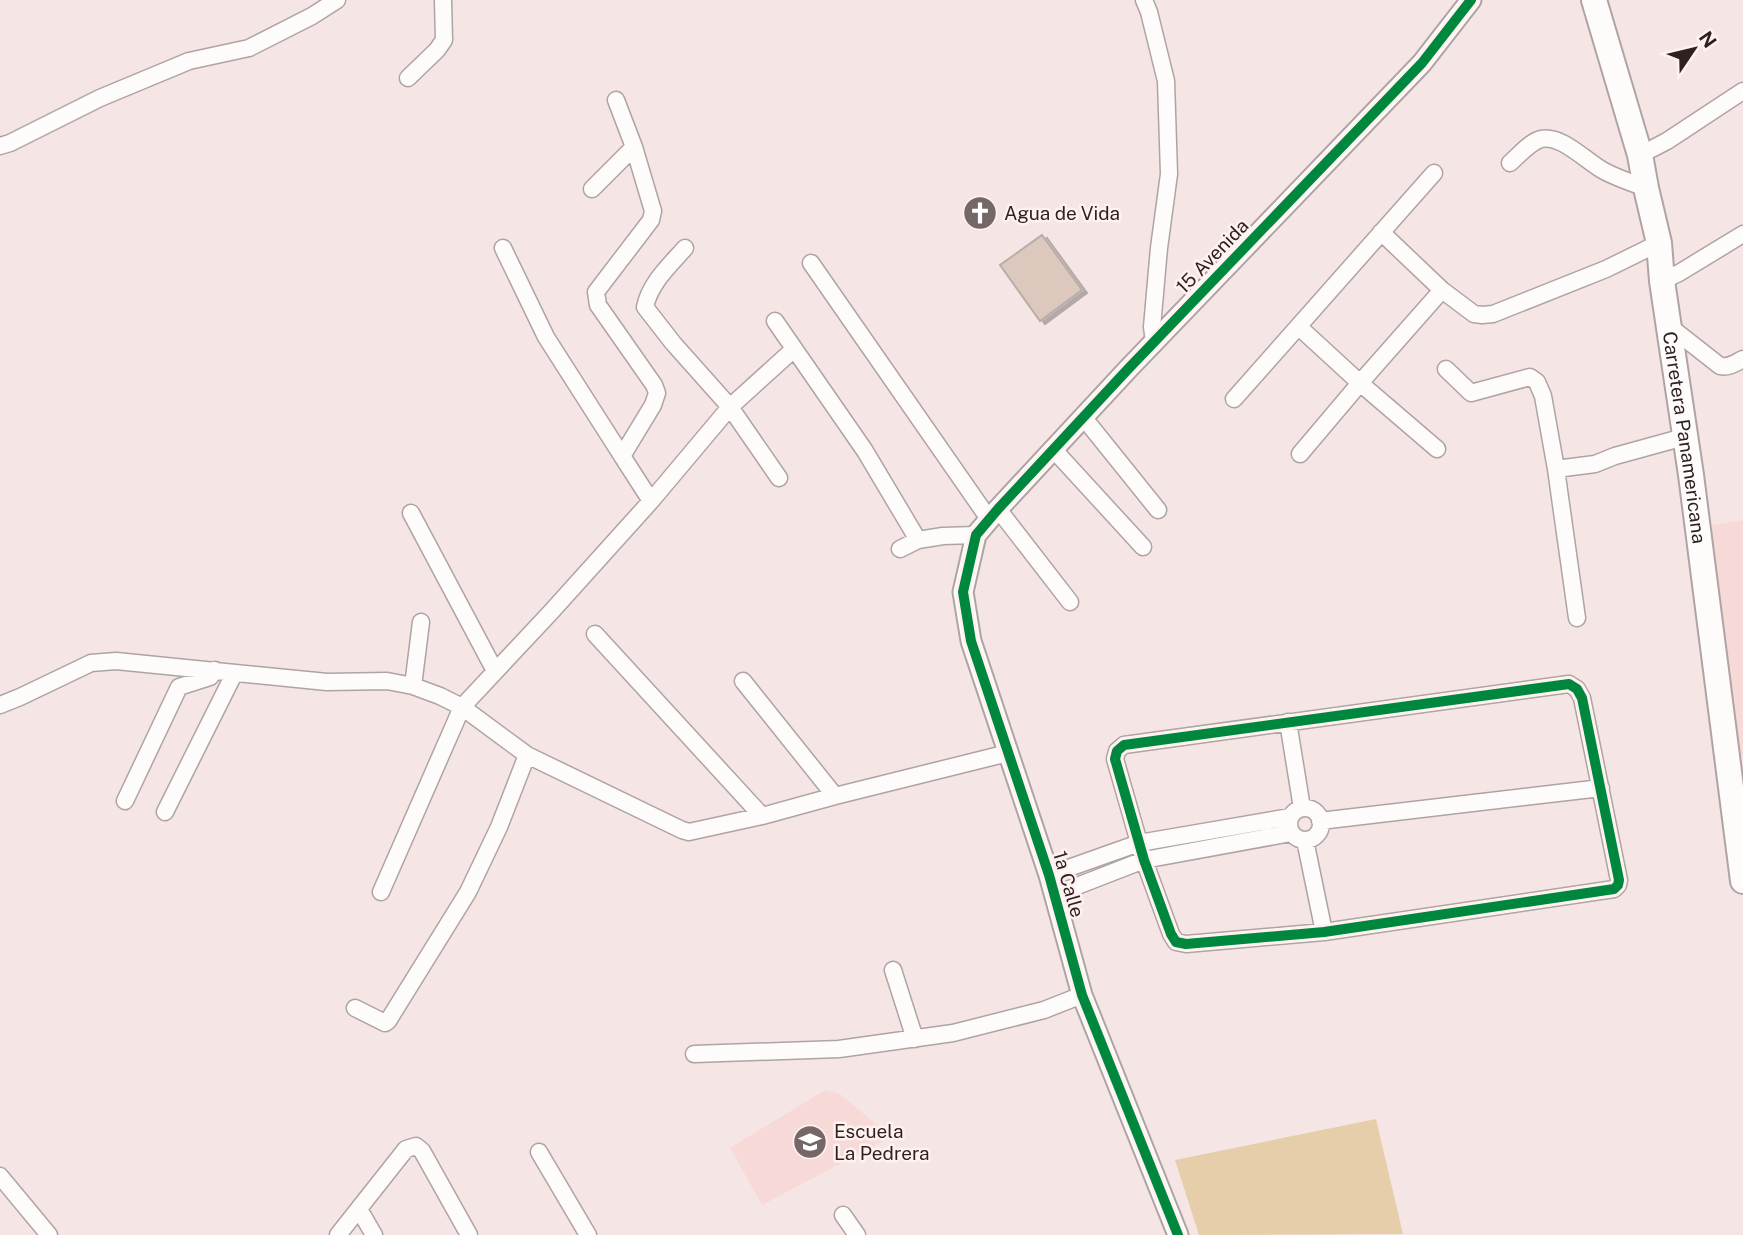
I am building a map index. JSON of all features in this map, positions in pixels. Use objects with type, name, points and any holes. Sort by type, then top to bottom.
[{"type":"main road","name":"Carretera Panamericana","points":[[1594,0],[1640,155],[1659,243],[1743,881]]},
{"type":"street","points":[[0,146],[190,61],[249,48],[337,0]]},
{"type":"street","points":[[408,78],[444,40],[443,0]]},
{"type":"street","points":[[1144,0],[1166,81],[1169,174],[1159,248],[1152,327],[1154,342]]},
{"type":"street","name":"15 Avenida","points":[[976,535],[1154,342],[1422,63],[1471,0]]},
{"type":"street","points":[[1640,155],[1667,141],[1743,91]]},
{"type":"street","points":[[616,100],[635,147],[653,211],[651,220],[596,292],[598,305],[657,393],[653,405],[622,456]]},
{"type":"street","points":[[1510,163],[1535,142],[1543,138],[1552,139],[1564,143],[1604,171],[1646,188]]},
{"type":"street","points":[[592,189],[635,147]]},
{"type":"street","points":[[1234,399],[1434,173]]},
{"type":"street","points":[[1381,232],[1442,290],[1474,314],[1482,316],[1606,270],[1659,243]]},
{"type":"street","points":[[1662,281],[1743,234]]},
{"type":"street","points":[[503,248],[546,337],[651,501]]},
{"type":"street","points":[[685,248],[659,277],[645,307],[730,407],[779,478]]},
{"type":"street","points":[[811,263],[993,514],[1070,602]]},
{"type":"street","points":[[1300,454],[1442,290]]},
{"type":"street","points":[[775,321],[865,451],[918,540]]},
{"type":"street","points":[[1670,326],[1720,366],[1732,365],[1743,359]]},
{"type":"street","points":[[1300,327],[1437,449]]},
{"type":"street","points":[[382,892],[462,708],[651,501],[730,407],[794,349]]},
{"type":"street","points":[[1446,369],[1471,393],[1530,377],[1537,382],[1543,396],[1556,469],[1577,618]]},
{"type":"street","points":[[1084,418],[1158,510]]},
{"type":"street","points":[[1556,469],[1595,464],[1615,456],[1685,438]]},
{"type":"street","points":[[1054,450],[1143,547]]},
{"type":"street","points":[[411,513],[495,671]]},
{"type":"street","points":[[900,549],[918,540],[976,535]]},
{"type":"street","name":"1a Calle","points":[[976,535],[963,592],[971,641],[1049,875],[1082,995],[1178,1235]]},
{"type":"street","points":[[413,685],[421,622]]},
{"type":"street","points":[[595,634],[762,816]]},
{"type":"street","points":[[0,705],[91,663],[127,662],[234,674],[327,681],[387,681],[413,685],[440,695],[462,708],[527,755],[682,830],[698,831],[1008,753]]},
{"type":"street","points":[[125,801],[179,687],[210,677],[215,670]]},
{"type":"street","points":[[165,811],[234,674]]},
{"type":"street","points":[[743,681],[835,796]]},
{"type":"street","points":[[1569,684],[1577,689],[1582,698],[1601,788],[1619,880],[1614,889],[1324,932],[1186,944],[1176,942],[1171,934],[1144,860],[1115,759],[1116,751],[1124,745],[1569,684]]},
{"type":"street","points":[[1288,722],[1297,825],[1324,932]]},
{"type":"street","points":[[355,1008],[385,1023],[388,1021],[468,892],[499,827],[527,755]]},
{"type":"street","points":[[1320,821],[1601,788]]},
{"type":"street","points":[[1049,875],[1139,843],[1297,825],[1315,836],[1321,827],[1320,821],[1316,813],[1307,808],[1297,825],[1144,860],[1054,895]]},
{"type":"street","points":[[893,970],[915,1039]]},
{"type":"street","points":[[694,1054],[839,1049],[915,1039],[953,1033],[1044,1010],[1082,995]]},
{"type":"street","points":[[338,1235],[406,1149],[416,1146],[422,1151],[469,1235]]},
{"type":"street","points":[[539,1152],[588,1235]]},
{"type":"street","points":[[0,1176],[49,1235]]},
{"type":"street","points":[[359,1209],[374,1235]]},
{"type":"street","points":[[843,1215],[857,1235]]},
{"type":"shaded area","points":[[1743,520],[1743,756],[1737,760],[1709,526]]},
{"type":"shaded area","name":"Escuela La Pedrera","points":[[825,1090],[840,1094],[891,1137],[762,1205],[730,1148]]},
{"type":"shaded area","points":[[1376,1119],[1403,1234],[1199,1235],[1175,1160]]},
{"type":"building","points":[[1042,235],[1082,290],[1040,321],[1000,265]]},
{"type":"cycle path","points":[[1178,1235],[1082,995],[1049,875],[971,641],[963,592],[976,535],[1129,368],[1422,63],[1471,0]]},
{"type":"cycle path","points":[[1569,684],[1577,689],[1582,698],[1619,880],[1614,889],[1324,932],[1186,944],[1176,942],[1144,860],[1115,759],[1117,751],[1124,745],[1569,684]]},
{"type":"place","name":"Agua de Vida","points":[[980,213]]},
{"type":"place","name":"Escuela La Pedrera","points":[[810,1142]]}]
